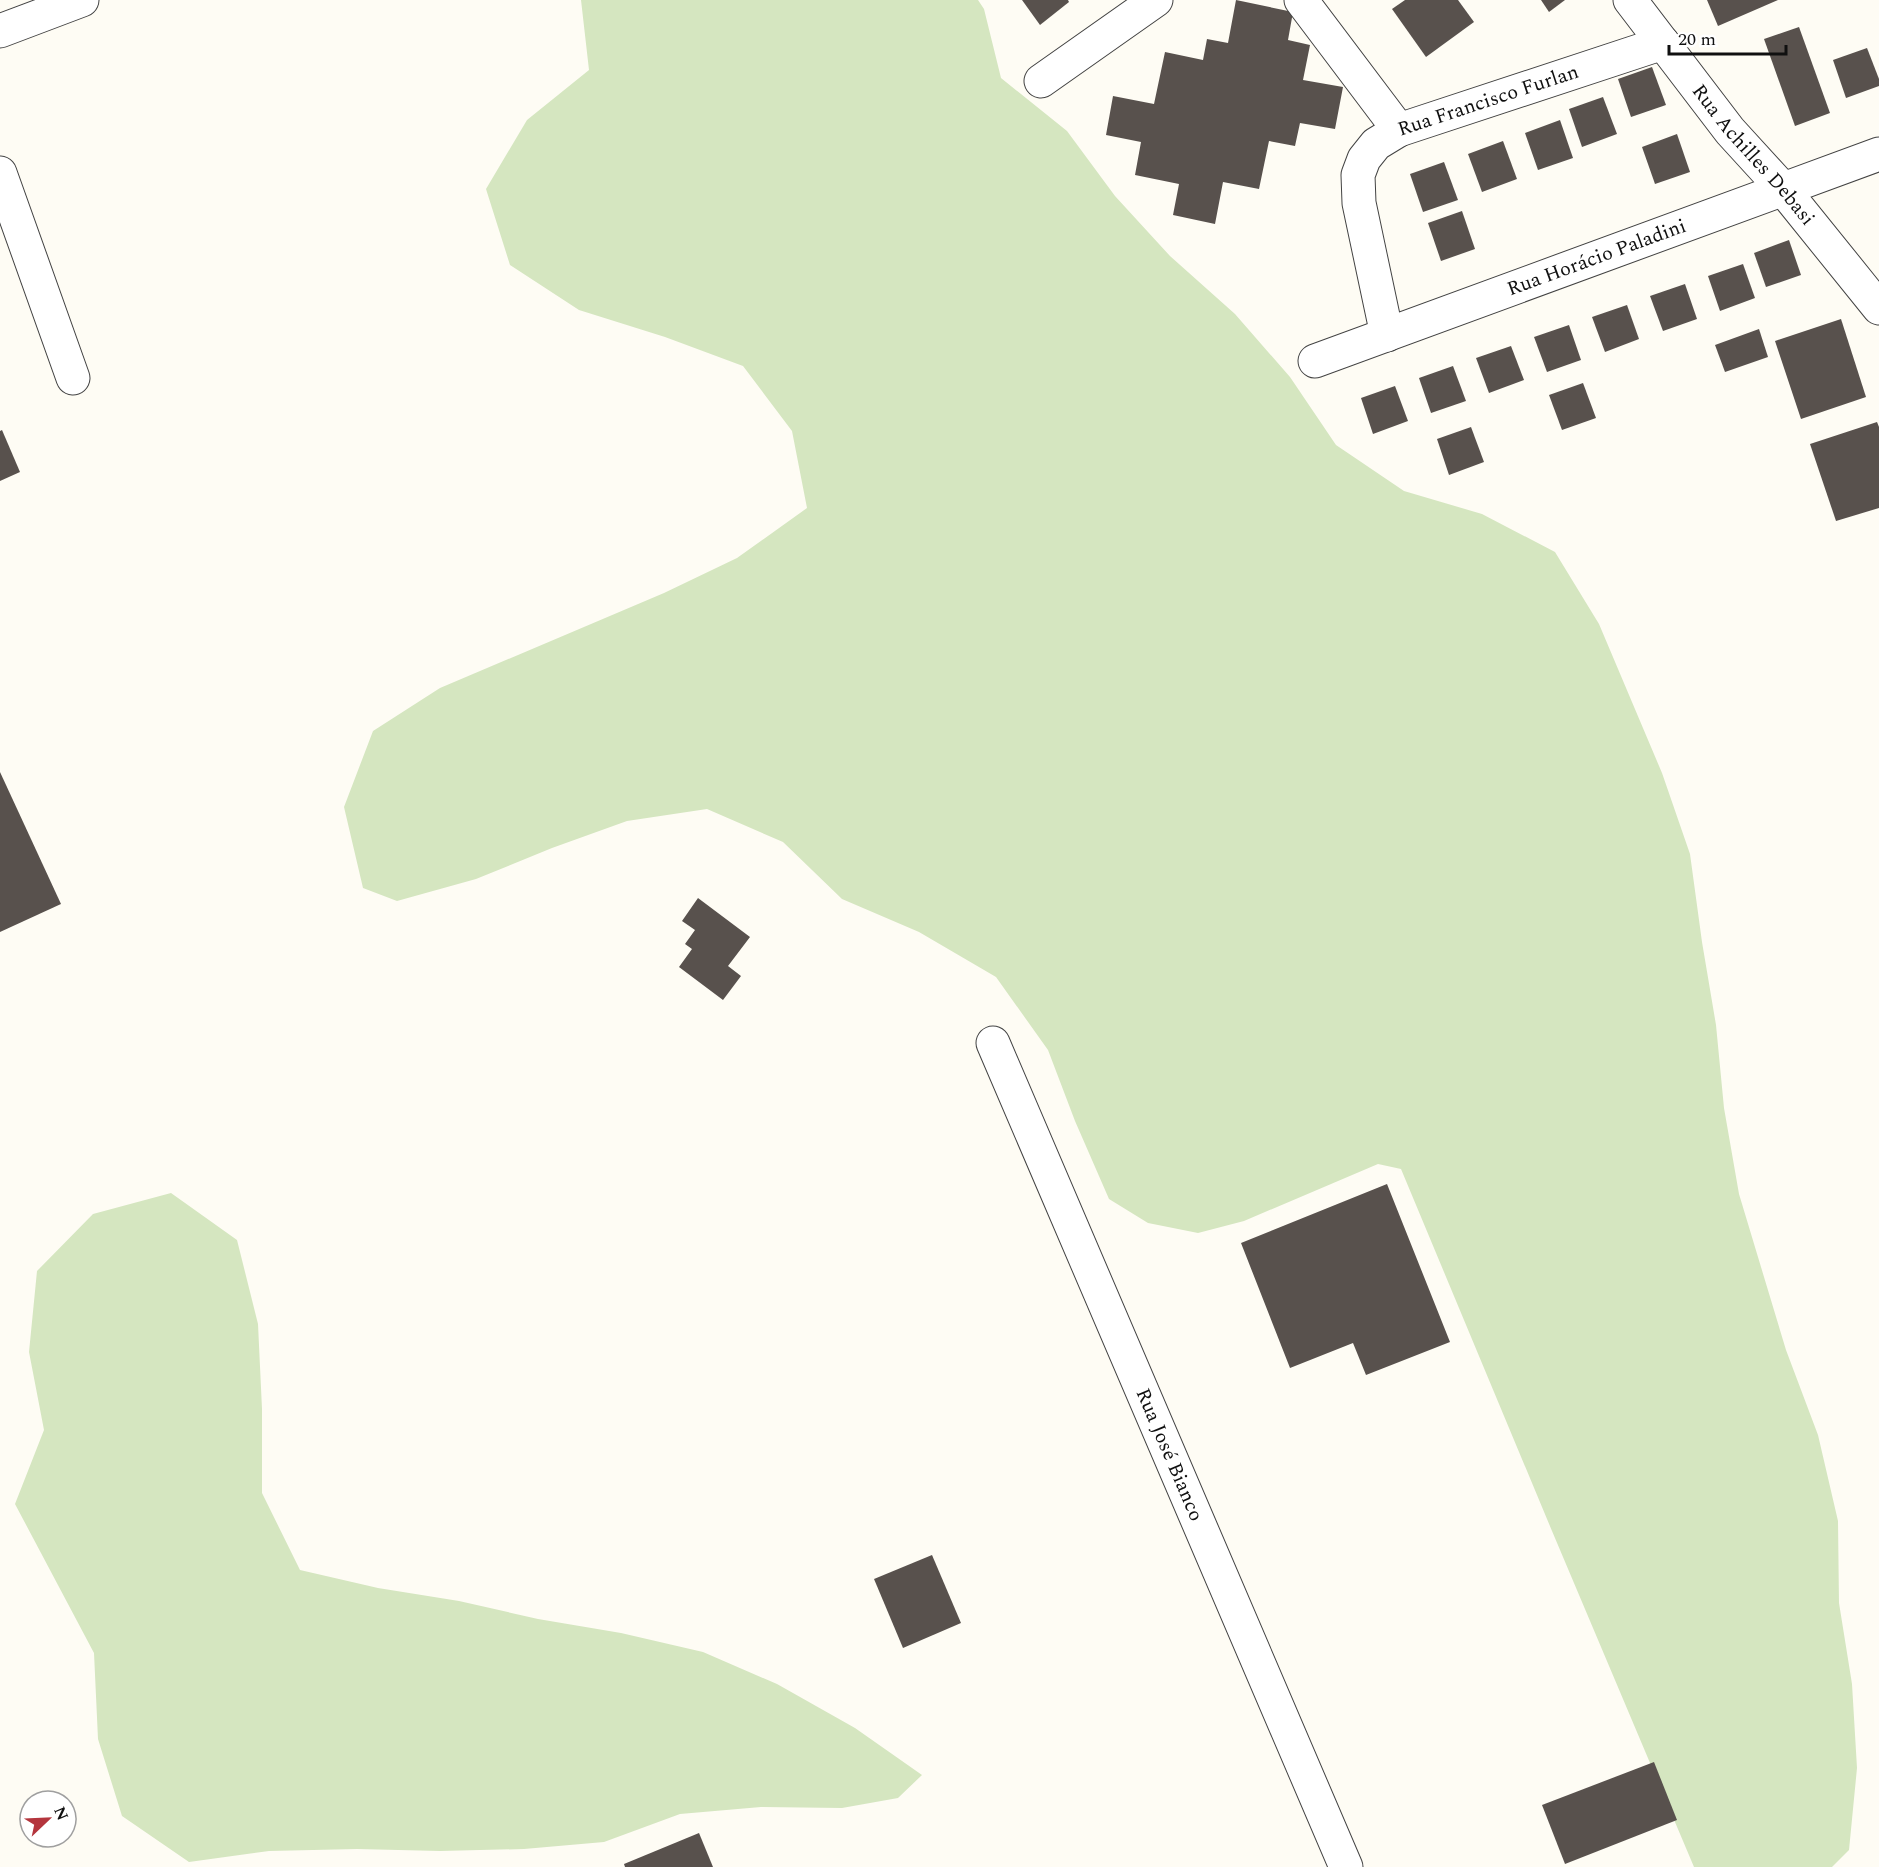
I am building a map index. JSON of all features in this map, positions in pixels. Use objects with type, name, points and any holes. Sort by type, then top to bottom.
[{"type":"street","points":[[0,30],[82,0]]},
{"type":"street","points":[[1041,81],[1156,0]]},
{"type":"street","name":"Rua Francisco Furlan","points":[[1301,0],[1399,130],[1663,43]]},
{"type":"street","name":"Rua Achilles Debasi","points":[[1629,0],[1730,131],[1784,189],[1879,308]]},
{"type":"street","points":[[1388,335],[1359,203],[1358,175],[1364,159],[1376,144],[1399,130]]},
{"type":"street","name":"Rua Horácio Paladini","points":[[1315,361],[1879,154]]},
{"type":"street","points":[[0,173],[73,378]]},
{"type":"street","name":"Rua José Bianco","points":[[993,1043],[1346,1867]]},
{"type":"green space","points":[[581,0],[978,0],[984,9],[1001,78],[1067,131],[1115,196],[1170,256],[1235,314],[1290,377],[1336,445],[1404,491],[1482,514],[1555,552],[1599,624],[1662,773],[1690,854],[1716,1025],[1724,1108],[1739,1194],[1786,1350],[1818,1435],[1838,1521],[1839,1603],[1852,1684],[1857,1768],[1849,1850],[1832,1867],[1694,1867],[1401,1169],[1378,1164],[1244,1221],[1198,1233],[1148,1223],[1109,1199],[1075,1121],[1048,1050],[996,977],[919,932],[842,899],[783,842],[707,809],[627,821],[476,879],[397,901],[363,888],[344,807],[373,731],[440,688],[664,593],[737,558],[807,508],[792,431],[743,366],[665,337],[579,310],[510,265],[486,189],[527,120],[589,70]]},
{"type":"green space","points":[[171,1193],[237,1240],[258,1324],[262,1409],[262,1493],[300,1570],[378,1588],[459,1601],[538,1619],[621,1633],[703,1652],[777,1684],[855,1728],[922,1775],[898,1798],[842,1808],[761,1807],[680,1814],[604,1842],[524,1849],[269,1851],[189,1862],[122,1816],[98,1739],[94,1653],[15,1504],[44,1430],[29,1352],[37,1271],[93,1214]]},
{"type":"building","points":[[1022,0],[1068,0],[1069,2],[1040,25]]},
{"type":"building","points":[[1236,0],[1293,12],[1288,40],[1310,45],[1303,80],[1343,87],[1335,129],[1300,123],[1295,146],[1269,141],[1259,189],[1223,182],[1215,224],[1173,215],[1179,184],[1135,175],[1141,142],[1106,135],[1113,96],[1154,104],[1165,52],[1203,60],[1207,39],[1228,43]]},
{"type":"building","points":[[1405,0],[1458,0],[1474,22],[1426,57],[1392,9]]},
{"type":"building","points":[[1541,0],[1565,0],[1549,12]]},
{"type":"building","points":[[1707,0],[1778,0],[1718,26]]},
{"type":"building","points":[[1799,27],[1830,113],[1795,126],[1764,39]]},
{"type":"building","points":[[1867,48],[1879,79],[1879,86],[1846,98],[1833,60]]},
{"type":"building","points":[[1652,67],[1666,105],[1631,117],[1618,79]]},
{"type":"building","points":[[1603,97],[1617,134],[1582,147],[1569,109]]},
{"type":"building","points":[[1560,120],[1573,158],[1538,170],[1525,133]]},
{"type":"building","points":[[1677,134],[1690,172],[1655,184],[1642,147]]},
{"type":"building","points":[[1503,141],[1517,179],[1482,192],[1468,154]]},
{"type":"building","points":[[1444,162],[1458,200],[1423,212],[1410,174]]},
{"type":"building","points":[[1462,211],[1475,249],[1441,261],[1428,223]]},
{"type":"building","points":[[1789,240],[1801,275],[1766,287],[1754,253]]},
{"type":"building","points":[[1743,264],[1755,298],[1720,311],[1708,276]]},
{"type":"building","points":[[1685,284],[1697,319],[1663,331],[1650,296]]},
{"type":"building","points":[[1627,305],[1639,339],[1605,352],[1592,317]]},
{"type":"building","points":[[1841,319],[1866,397],[1801,419],[1775,341]]},
{"type":"building","points":[[1569,325],[1581,360],[1547,372],[1534,337]]},
{"type":"building","points":[[1759,329],[1768,357],[1725,372],[1715,345]]},
{"type":"building","points":[[1511,346],[1524,380],[1489,393],[1476,358]]},
{"type":"building","points":[[1453,366],[1466,401],[1431,413],[1419,378]]},
{"type":"building","points":[[1583,383],[1596,418],[1562,430],[1549,395]]},
{"type":"building","points":[[1395,386],[1408,421],[1373,434],[1361,398]]},
{"type":"building","points":[[1877,422],[1879,427],[1879,508],[1836,521],[1810,444]]},
{"type":"building","points":[[1471,427],[1484,462],[1449,475],[1437,439]]},
{"type":"building","points":[[2,430],[20,472],[0,481],[0,431]]},
{"type":"building","points":[[0,772],[61,904],[0,932]]},
{"type":"building","points":[[698,898],[750,937],[728,966],[741,976],[723,1000],[679,967],[692,949],[685,944],[695,930],[682,921]]},
{"type":"building","points":[[1387,1184],[1450,1342],[1366,1375],[1353,1343],[1290,1368],[1241,1243]]},
{"type":"building","points":[[932,1555],[961,1623],[903,1648],[874,1579]]},
{"type":"building","points":[[1654,1762],[1677,1820],[1565,1864],[1542,1805]]},
{"type":"building","points":[[699,1833],[713,1867],[625,1867],[624,1864]]}]
